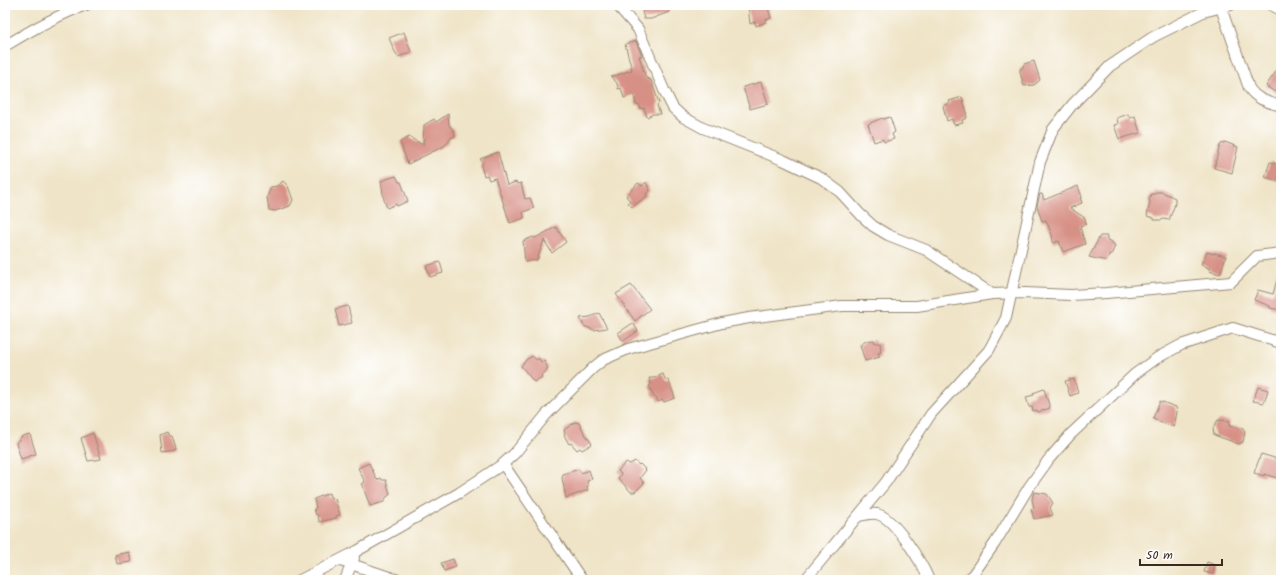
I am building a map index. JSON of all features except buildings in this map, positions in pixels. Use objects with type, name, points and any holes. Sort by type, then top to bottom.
[{"type":"street","points":[[5,46],[36,27],[66,12],[86,5]]},
{"type":"street","points":[[617,5],[638,29],[673,108],[683,117],[703,128],[783,160],[821,178],[840,192],[861,216],[873,226],[888,235],[926,250],[992,294]]},
{"type":"street","points":[[1271,5],[1281,10]]},
{"type":"street","points":[[805,580],[886,482],[931,414],[989,350],[1006,318],[1040,162],[1053,129],[1072,105],[1110,66],[1153,37],[1203,12],[1224,6],[1249,88],[1254,95],[1260,99],[1281,106]]},
{"type":"street","points":[[300,580],[357,551],[459,493],[503,464],[515,453],[546,415],[593,368],[603,360],[621,351],[722,323],[842,306],[917,306],[992,294],[1071,295],[1231,282],[1257,256],[1281,253]]},
{"type":"street","points":[[969,580],[995,543],[1029,487],[1049,459],[1071,434],[1135,374],[1157,358],[1181,345],[1233,328],[1281,343]]},
{"type":"street","points":[[503,464],[582,580]]},
{"type":"street","points":[[859,516],[878,514],[893,525],[922,564],[929,580]]},
{"type":"street","points":[[345,580],[357,551]]},
{"type":"street","points":[[338,561],[398,580]]}]
